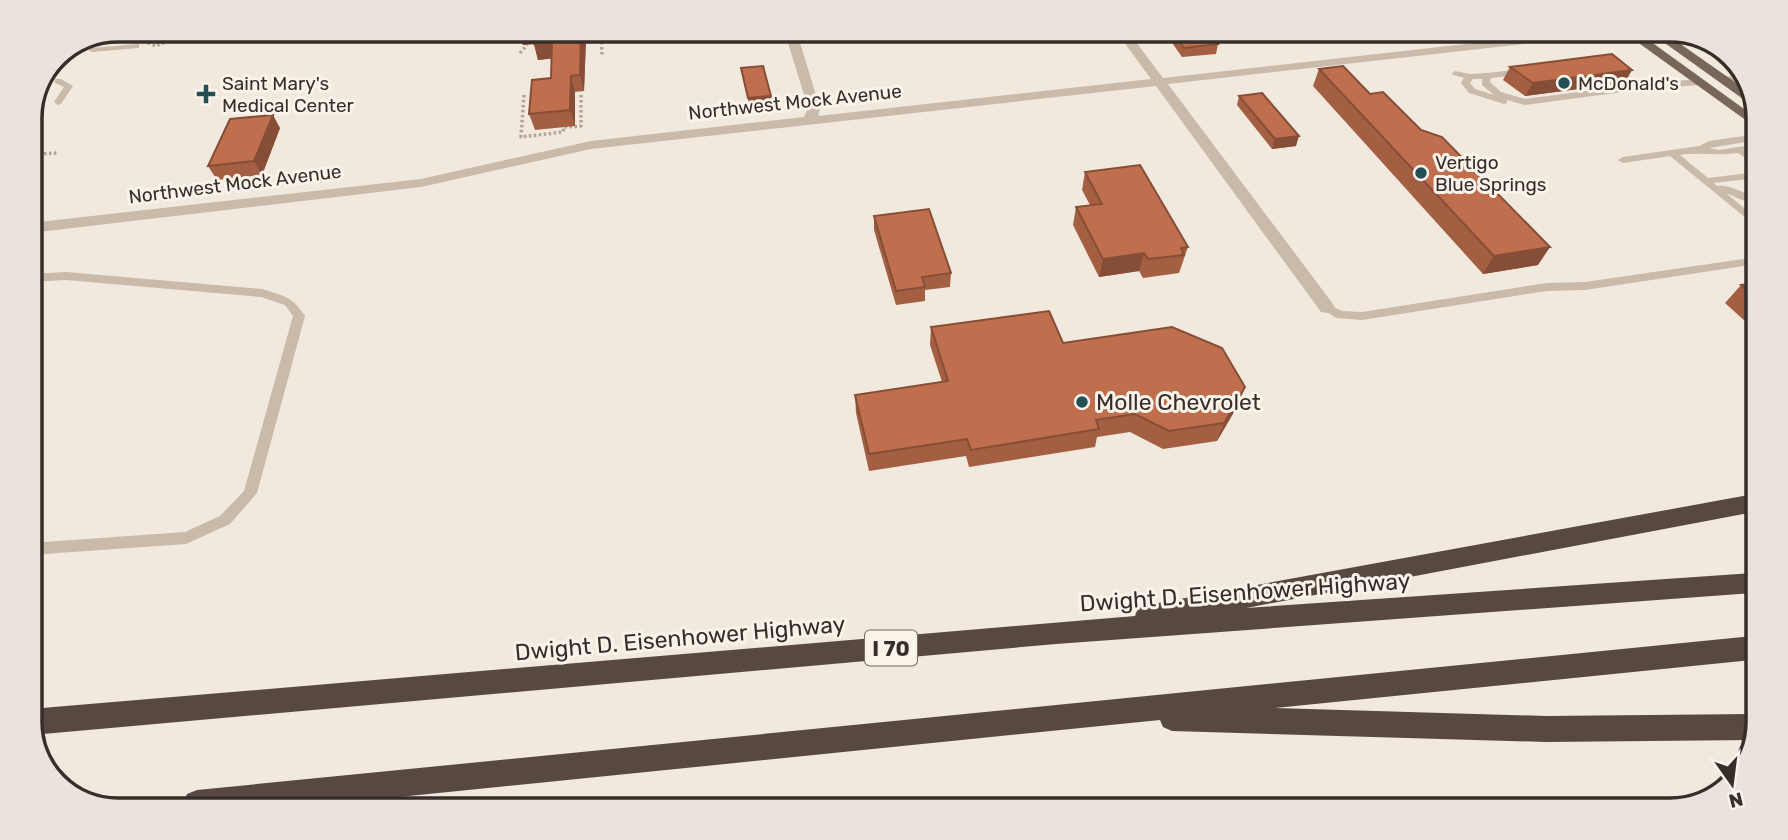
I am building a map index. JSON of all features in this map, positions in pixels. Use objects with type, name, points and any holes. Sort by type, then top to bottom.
[{"type":"highway","points":[[1056,634],[1290,587],[1746,504]]},
{"type":"highway","name":"Dwight D. Eisenhower Highway","points":[[42,721],[1056,634],[1746,584]]},
{"type":"highway","points":[[256,798],[1079,715],[1487,677],[1746,649]]},
{"type":"highway","points":[[1079,715],[1546,729],[1746,727]]},
{"type":"main road","points":[[1643,42],[1746,116]]},
{"type":"main road","points":[[1670,42],[1742,92]]},
{"type":"street","points":[[794,42],[814,108],[810,119]]},
{"type":"street","points":[[1130,42],[1327,308]]},
{"type":"street","name":"Northwest Mock Avenue","points":[[42,227],[421,183],[591,145],[1514,42]]},
{"type":"lane","points":[[91,49],[135,47]]},
{"type":"lane","points":[[1455,74],[1469,77],[1487,76],[1607,62],[1639,87]]},
{"type":"lane","points":[[1487,76],[1485,83],[1497,94],[1525,102]]},
{"type":"lane","points":[[1469,77],[1465,83],[1472,91],[1495,100],[1525,102],[1699,82]]},
{"type":"lane","points":[[1724,80],[1735,79]]},
{"type":"lane","points":[[58,81],[69,86],[58,102]]},
{"type":"lane","points":[[1700,149],[1709,144],[1746,139]]},
{"type":"lane","points":[[1623,160],[1700,149],[1720,153],[1746,149]]},
{"type":"lane","points":[[1740,150],[1746,155]]},
{"type":"lane","points":[[1672,153],[1746,215]]},
{"type":"lane","points":[[1705,180],[1746,176]]},
{"type":"lane","points":[[1705,180],[1746,198]]},
{"type":"lane","points":[[1705,180],[1707,192],[1746,224]]},
{"type":"lane","points":[[1327,308],[1340,315],[1363,317],[1547,287],[1585,286],[1746,262]]},
{"type":"lane","points":[[42,277],[66,276],[262,293],[289,302],[299,316],[250,493],[225,520],[186,538],[42,548]]},
{"type":"path","points":[[147,43],[156,47],[167,42]]},
{"type":"path","points":[[601,42],[602,55]]},
{"type":"path","points":[[520,52],[527,45]]},
{"type":"path","points":[[524,95],[521,137],[563,132],[564,127],[581,126],[581,93]]},
{"type":"path","points":[[42,155],[58,153]]},
{"type":"building","points":[[552,42],[581,42],[580,75],[571,76],[570,110],[529,114],[532,80],[551,78]]},
{"type":"building","points":[[1180,42],[1218,44],[1184,48]]},
{"type":"building","points":[[1612,54],[1632,70],[1533,83],[1510,67]]},
{"type":"building","points":[[763,66],[771,96],[748,98],[741,68]]},
{"type":"building","points":[[1343,66],[1370,94],[1383,92],[1421,130],[1442,137],[1550,247],[1494,256],[1319,69]]},
{"type":"building","points":[[1262,93],[1299,136],[1275,139],[1239,96]]},
{"type":"building","points":[[273,115],[254,161],[208,166],[230,119]]},
{"type":"building","points":[[1140,165],[1188,247],[1181,248],[1184,255],[1148,259],[1144,253],[1103,259],[1076,207],[1102,204],[1085,172]]},
{"type":"building","points":[[929,209],[951,273],[922,277],[925,287],[896,291],[874,216]]},
{"type":"building","name":"Molle Chevrolet","points":[[1049,311],[1063,343],[1172,327],[1222,348],[1245,387],[1224,423],[1169,431],[1135,414],[1096,420],[1099,429],[971,450],[967,439],[869,454],[855,395],[948,381],[931,327]]},
{"type":"place","name":"McDonald's","points":[[1564,83]]},
{"type":"place","name":"Saint Mary's Medical Center","points":[[206,94]]},
{"type":"place","name":"Vertigo Blue Springs","points":[[1421,173]]},
{"type":"place","name":"Molle Chevrolet","points":[[1082,402]]}]
